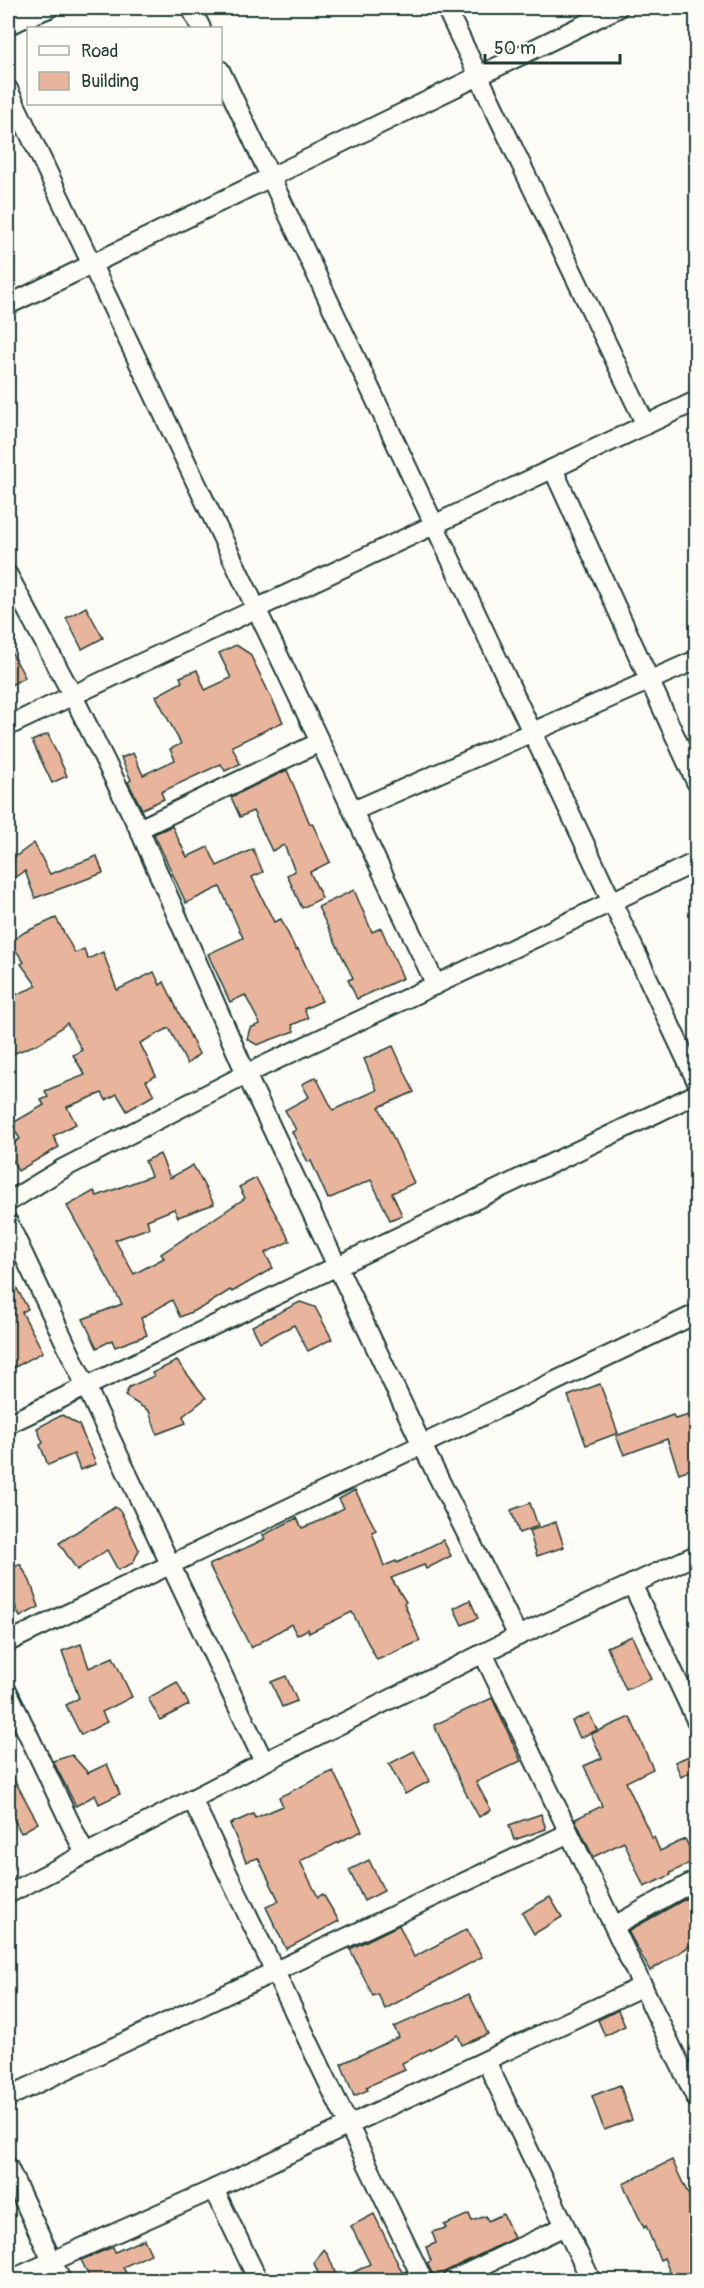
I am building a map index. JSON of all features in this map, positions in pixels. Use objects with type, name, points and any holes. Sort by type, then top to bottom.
[{"type":"street","points":[[8,25],[49,8]]},
{"type":"street","points":[[191,8],[200,27]]},
{"type":"street","points":[[446,8],[646,425]]},
{"type":"street","points":[[8,305],[480,75],[585,15],[618,8]]},
{"type":"street","points":[[222,74],[696,1080]]},
{"type":"street","points":[[8,89],[436,985]]},
{"type":"street","points":[[8,726],[696,401]]},
{"type":"street","points":[[553,469],[696,782]]},
{"type":"street","points":[[8,575],[72,694],[139,829],[246,1074],[422,1445],[518,1636]]},
{"type":"street","points":[[353,810],[696,660]]},
{"type":"street","points":[[139,829],[320,742]]},
{"type":"street","points":[[8,1202],[64,1168],[246,1074],[696,862]]},
{"type":"street","points":[[8,1424],[696,1094]]},
{"type":"street","points":[[8,1222],[264,1762]]},
{"type":"street","points":[[8,1642],[696,1314]]},
{"type":"street","points":[[8,1894],[264,1762],[483,1653],[696,1555]]},
{"type":"street","points":[[632,1584],[696,1720]]},
{"type":"street","points":[[483,1653],[696,2098]]},
{"type":"street","points":[[8,1692],[85,1854]]},
{"type":"street","points":[[192,1799],[423,2280]]},
{"type":"street","points":[[8,2097],[569,1833]]},
{"type":"street","points":[[614,1926],[696,1880]]},
{"type":"street","points":[[10,2280],[214,2189],[643,1986]]},
{"type":"street","points":[[486,2061],[591,2280]]},
{"type":"street","points":[[8,2167],[61,2280]]},
{"type":"street","points":[[214,2189],[258,2280]]},
{"type":"street","points":[[452,2280],[565,2226]]},
{"type":"building","points":[[86,607],[103,638],[82,649],[66,618]]},
{"type":"building","points":[[236,645],[250,654],[283,722],[232,746],[240,764],[225,771],[221,764],[161,792],[164,799],[142,809],[128,782],[131,780],[121,758],[133,753],[143,775],[175,760],[170,749],[181,744],[156,696],[182,682],[180,677],[197,670],[205,690],[231,678],[219,653]]},
{"type":"building","points":[[8,646],[25,677],[8,687]]},
{"type":"building","points":[[48,734],[67,776],[52,783],[32,741]]},
{"type":"building","points":[[287,770],[310,824],[312,823],[330,862],[310,872],[322,898],[302,908],[287,875],[295,871],[284,845],[272,851],[253,811],[240,817],[231,797]]},
{"type":"building","points":[[172,826],[187,857],[208,847],[217,866],[253,849],[263,872],[252,877],[274,922],[281,919],[296,950],[298,949],[322,1001],[304,1009],[308,1018],[292,1025],[294,1031],[257,1045],[247,1039],[250,1028],[260,1024],[245,995],[230,1002],[208,954],[243,938],[220,887],[186,903],[154,834]]},
{"type":"building","points":[[34,843],[50,874],[97,856],[103,873],[35,898],[25,871],[8,882],[8,862]]},
{"type":"building","points":[[354,890],[372,932],[381,928],[403,978],[357,999],[348,980],[353,978],[318,907]]},
{"type":"building","points":[[56,918],[75,953],[84,949],[88,959],[103,952],[117,990],[154,972],[160,985],[164,982],[199,1054],[187,1064],[169,1028],[140,1043],[156,1076],[146,1081],[154,1095],[127,1111],[117,1094],[106,1100],[102,1093],[67,1107],[76,1124],[53,1136],[59,1147],[18,1171],[8,1152],[8,1146],[20,1139],[11,1124],[44,1105],[41,1100],[48,1097],[45,1091],[85,1075],[73,1055],[82,1050],[67,1023],[42,1042],[8,1056],[8,998],[37,986],[21,964],[24,962],[10,942],[25,932]]},
{"type":"building","points":[[393,1046],[414,1092],[379,1107],[414,1183],[392,1193],[402,1215],[390,1220],[371,1180],[328,1199],[311,1161],[308,1162],[292,1132],[296,1130],[285,1110],[309,1097],[302,1084],[316,1077],[333,1110],[377,1090],[364,1059]]},
{"type":"building","points":[[160,1154],[170,1178],[193,1165],[214,1204],[178,1217],[174,1209],[147,1220],[149,1228],[115,1240],[134,1274],[164,1258],[161,1254],[245,1198],[239,1187],[256,1178],[290,1241],[265,1253],[273,1268],[232,1292],[230,1290],[205,1306],[180,1317],[172,1300],[141,1318],[147,1335],[115,1347],[112,1340],[97,1348],[83,1319],[122,1304],[67,1206],[94,1191],[97,1196],[151,1176],[145,1161]]},
{"type":"building","points":[[8,1272],[28,1309],[22,1312],[43,1352],[8,1371]]},
{"type":"building","points":[[300,1302],[315,1307],[332,1339],[308,1351],[294,1325],[260,1342],[252,1326]]},
{"type":"building","points":[[177,1361],[206,1398],[183,1416],[186,1423],[157,1434],[149,1411],[125,1396],[129,1387],[154,1376],[152,1373]]},
{"type":"building","points":[[600,1384],[618,1433],[586,1445],[568,1396]]},
{"type":"building","points":[[696,1413],[696,1467],[679,1473],[667,1439],[624,1455],[616,1436],[673,1415],[675,1419]]},
{"type":"building","points":[[62,1415],[79,1425],[96,1464],[80,1470],[74,1454],[48,1465],[40,1445],[43,1443],[37,1428]]},
{"type":"building","points":[[355,1490],[376,1530],[372,1532],[384,1566],[396,1561],[397,1563],[443,1540],[451,1556],[426,1569],[424,1565],[391,1578],[406,1602],[404,1603],[420,1641],[377,1660],[352,1612],[309,1633],[308,1629],[297,1635],[291,1624],[251,1648],[209,1565],[265,1539],[263,1535],[297,1518],[302,1528],[315,1523],[344,1508],[339,1499]]},
{"type":"building","points":[[530,1503],[538,1526],[519,1533],[511,1510]]},
{"type":"building","points":[[115,1507],[121,1512],[139,1550],[133,1563],[118,1570],[107,1550],[77,1570],[59,1543]]},
{"type":"building","points":[[556,1522],[564,1547],[537,1556],[529,1531]]},
{"type":"building","points":[[20,1564],[30,1581],[39,1607],[20,1617],[8,1589],[8,1570]]},
{"type":"building","points":[[470,1600],[478,1618],[462,1625],[454,1608]]},
{"type":"building","points":[[632,1636],[651,1679],[626,1690],[607,1647]]},
{"type":"building","points":[[81,1644],[89,1668],[113,1657],[132,1697],[102,1712],[107,1722],[81,1735],[66,1705],[79,1698],[62,1651]]},
{"type":"building","points":[[286,1676],[297,1701],[282,1707],[271,1682]]},
{"type":"building","points":[[177,1682],[189,1705],[160,1720],[148,1698]]},
{"type":"building","points":[[492,1698],[521,1761],[476,1782],[491,1810],[479,1817],[434,1725]]},
{"type":"building","points":[[589,1713],[597,1730],[580,1738],[572,1721]]},
{"type":"building","points":[[630,1717],[653,1769],[626,1782],[660,1851],[685,1839],[696,1860],[644,1887],[624,1842],[593,1857],[575,1819],[602,1806],[584,1766],[602,1758],[591,1734]]},
{"type":"building","points":[[414,1751],[430,1781],[405,1794],[389,1764]]},
{"type":"building","points":[[72,1755],[88,1773],[107,1764],[120,1794],[99,1804],[95,1795],[76,1806],[53,1761]]},
{"type":"building","points":[[689,1756],[695,1770],[681,1777],[675,1762]]},
{"type":"building","points":[[8,1768],[38,1823],[21,1833],[8,1808]]},
{"type":"building","points":[[333,1771],[362,1831],[300,1861],[318,1897],[323,1894],[339,1921],[286,1949],[266,1907],[279,1901],[258,1858],[246,1862],[230,1824],[253,1814],[255,1818],[283,1806],[279,1797]]},
{"type":"building","points":[[541,1814],[546,1829],[514,1840],[509,1825]]},
{"type":"building","points":[[369,1860],[384,1891],[364,1901],[349,1870]]},
{"type":"building","points":[[696,1893],[696,1942],[650,1971],[628,1931]]},
{"type":"building","points":[[550,1897],[562,1917],[534,1934],[522,1913]]},
{"type":"building","points":[[399,1925],[414,1957],[467,1929],[482,1957],[385,2009],[378,1994],[373,1996],[350,1949]]},
{"type":"building","points":[[469,1994],[488,2034],[462,2045],[458,2035],[402,2063],[405,2070],[366,2087],[368,2090],[354,2096],[341,2064],[399,2037],[394,2027]]},
{"type":"building","points":[[618,2010],[625,2026],[605,2036],[598,2020]]},
{"type":"building","points":[[620,2085],[632,2120],[604,2130],[592,2096]]},
{"type":"building","points":[[672,2160],[696,2211],[696,2280],[673,2280],[664,2258],[660,2260],[646,2226],[644,2228],[623,2184]]},
{"type":"building","points":[[374,2214],[402,2272],[406,2271],[411,2280],[339,2280],[370,2264],[351,2226]]},
{"type":"building","points":[[469,2214],[472,2221],[486,2216],[488,2221],[503,2214],[514,2238],[434,2277],[427,2263],[431,2261],[426,2247],[436,2243],[432,2232],[446,2228],[444,2225]]},
{"type":"building","points":[[144,2239],[151,2254],[123,2267],[126,2273],[110,2280],[91,2280],[81,2260],[113,2247],[115,2252]]},
{"type":"building","points":[[324,2249],[338,2280],[321,2280],[314,2263]]}]
